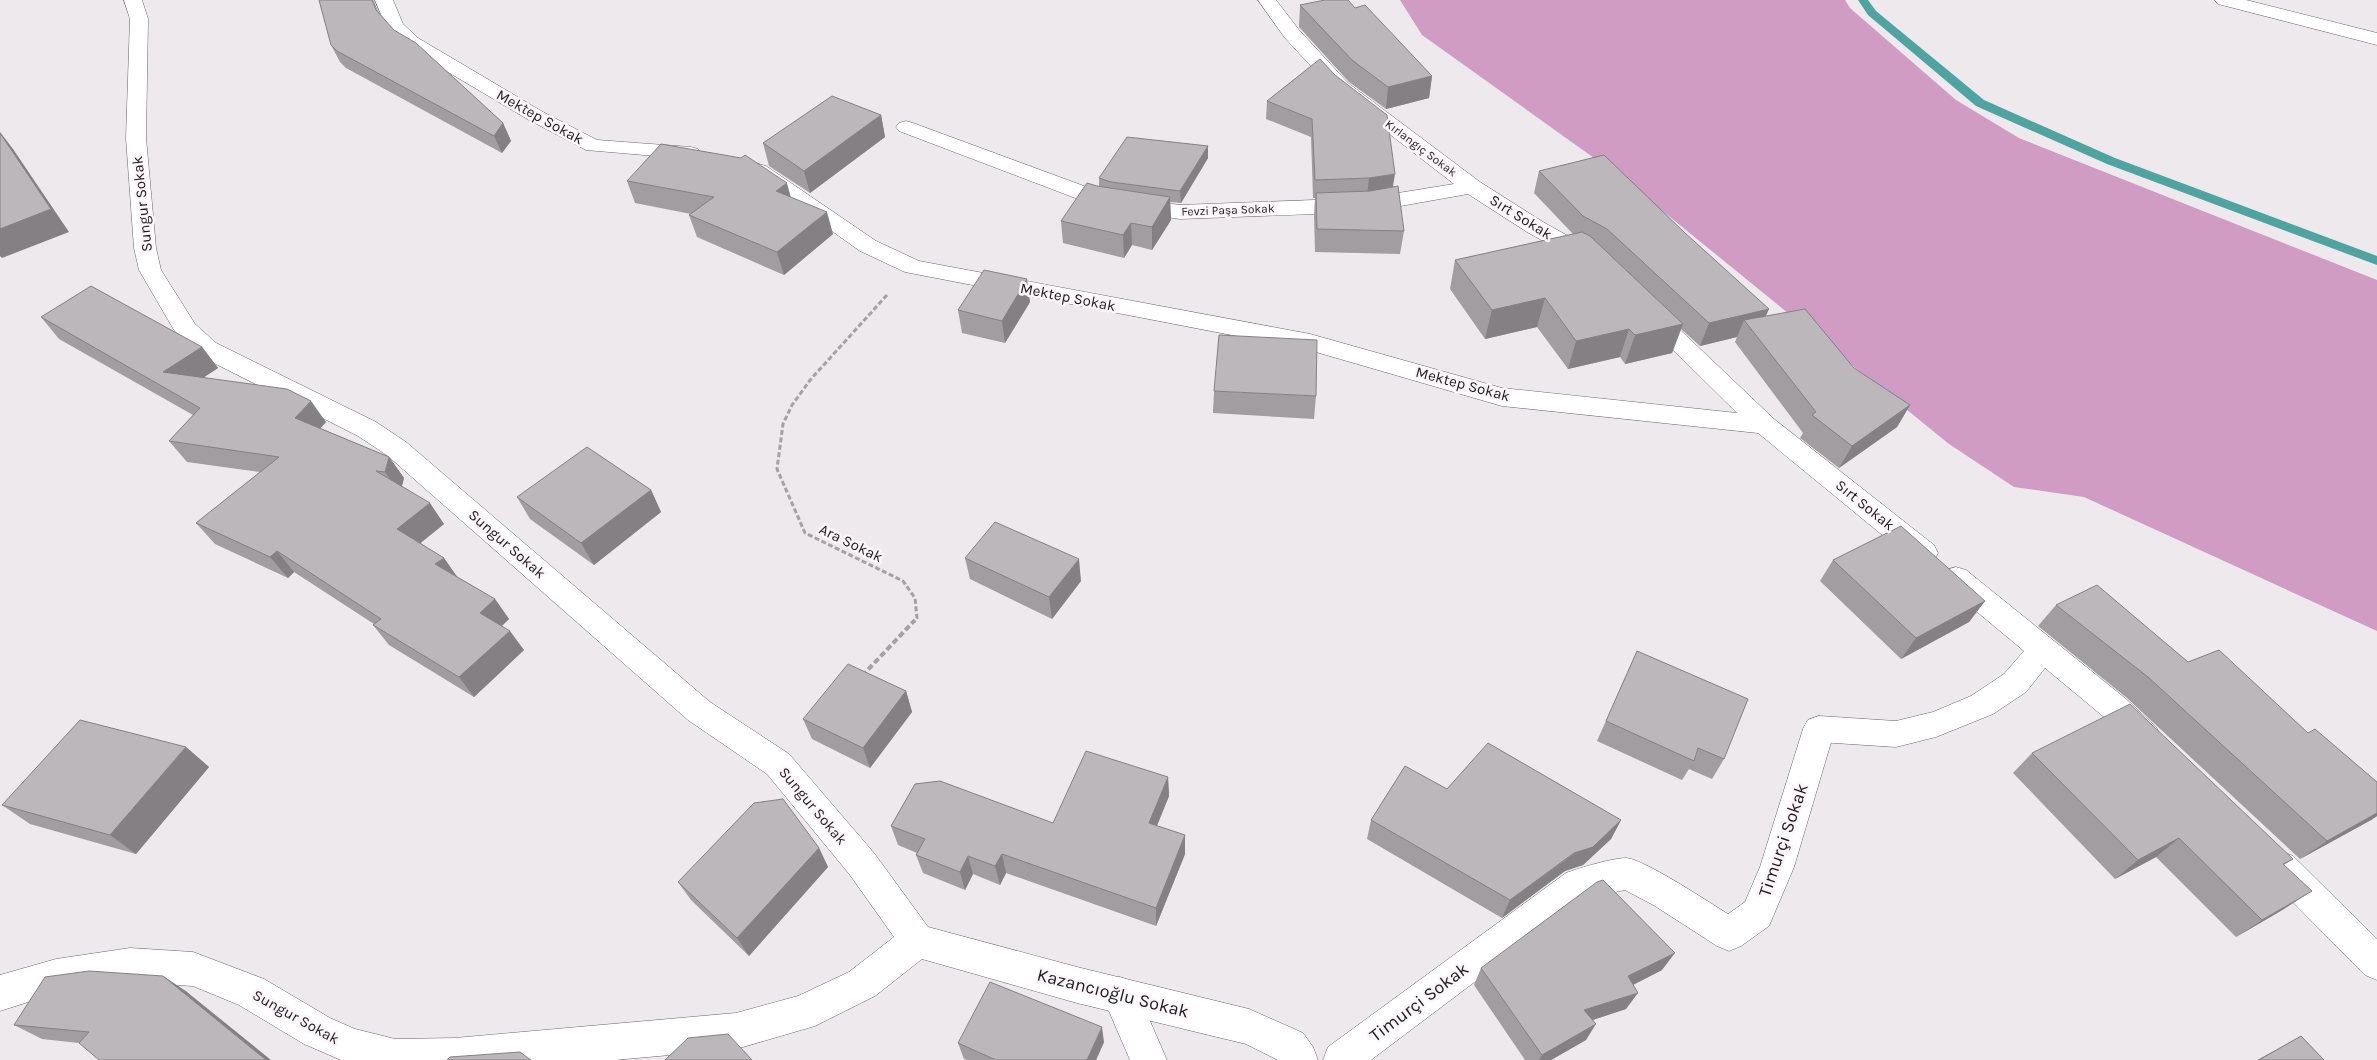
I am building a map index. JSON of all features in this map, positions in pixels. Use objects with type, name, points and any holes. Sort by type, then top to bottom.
[{"type":"street","name":"Sungur Sokak","points":[[0,993],[56,976],[130,965],[193,969],[251,992],[317,1031],[354,1047],[395,1057],[456,1056],[736,1030],[802,1013],[862,984],[917,941],[862,864],[778,764],[698,711],[397,449],[367,429],[207,348],[186,330],[150,270],[145,248],[136,138],[139,19],[133,0]]},
{"type":"street","name":"Mektep Sokak","points":[[384,0],[394,26],[411,42],[536,116],[593,146],[709,155]]},
{"type":"street","name":"Kırlangıç Sokak","points":[[1267,0],[1292,34],[1341,87],[1472,187]]},
{"type":"street","points":[[2224,0],[2377,39]]},
{"type":"street","name":"Fevzi Paşa Sokak","points":[[906,127],[1107,202],[1180,212],[1368,205],[1472,187]]},
{"type":"street","name":"Mektep Sokak","points":[[743,163],[752,165],[868,246],[913,267],[1310,342],[1502,397],[1765,425]]},
{"type":"street","name":"Sırt Sokak","points":[[1472,187],[1535,227],[1591,258],[1605,272]]},
{"type":"street","name":"Sırt Sokak","points":[[1633,299],[1765,425],[2115,708],[2164,756]]},
{"type":"street","name":"Timurçi Sokak","points":[[1341,1060],[1578,884],[1627,874],[1667,895],[1729,934],[1757,914],[1777,867],[1819,729],[1896,734],[1936,724],[1982,705],[2015,683],[2043,650]]},
{"type":"street","points":[[2263,850],[2327,911],[2377,963]]},
{"type":"street","name":"Kazancıoğlu Sokak","points":[[917,941],[1120,995],[1250,1027],[1290,1046],[1300,1060]]},
{"type":"street","points":[[1120,995],[1149,1060]]},
{"type":"path","name":"Ara Sokak","points":[[858,680],[917,618],[915,598],[903,581],[805,533],[777,469],[783,424],[792,405],[810,379],[913,267]]},
{"type":"shaded area","points":[[1400,0],[1845,0],[1850,8],[1956,100],[2019,138],[2377,280],[2377,631],[2084,497],[2014,487],[1949,444],[1622,178],[1422,35]]},
{"type":"building","points":[[319,0],[372,0],[376,10],[394,30],[416,43],[503,123],[494,136],[337,51],[331,45]]},
{"type":"building","points":[[1325,0],[1348,0],[1355,8],[1365,5],[1432,76],[1388,87],[1352,60],[1300,5]]},
{"type":"building","points":[[1320,59],[1335,75],[1387,115],[1395,174],[1369,178],[1315,180],[1312,119],[1267,101]]},
{"type":"building","points":[[832,96],[881,115],[804,171],[763,143]]},
{"type":"building","points":[[0,133],[51,209],[0,229]]},
{"type":"building","points":[[1127,137],[1208,146],[1180,191],[1111,182],[1099,178]]},
{"type":"building","points":[[661,144],[741,158],[745,155],[787,183],[776,191],[827,212],[777,252],[689,215],[714,197],[627,181]]},
{"type":"building","points":[[1604,155],[1684,232],[1769,309],[1709,323],[1607,229],[1583,216],[1539,171]]},
{"type":"building","points":[[1087,183],[1170,197],[1152,227],[1131,223],[1123,235],[1061,221]]},
{"type":"building","points":[[1398,186],[1404,231],[1317,229],[1316,193],[1370,191]]},
{"type":"building","points":[[1582,232],[1590,236],[1683,324],[1635,335],[1629,329],[1576,341],[1545,298],[1492,310],[1455,260]]},
{"type":"building","points":[[984,270],[1027,279],[1002,321],[958,310]]},
{"type":"building","points":[[91,286],[202,347],[163,372],[287,389],[311,401],[295,418],[389,457],[385,472],[376,471],[430,503],[397,529],[444,558],[435,564],[495,599],[480,613],[510,631],[459,677],[373,625],[381,619],[277,551],[270,557],[196,523],[279,457],[169,441],[200,408],[41,317]]},
{"type":"building","points":[[1805,309],[1854,368],[1910,405],[1852,446],[1812,415],[1816,412],[1744,320]]},
{"type":"building","points":[[1219,335],[1317,340],[1316,396],[1214,391]]},
{"type":"building","points":[[587,447],[651,490],[581,543],[517,497]]},
{"type":"building","points":[[995,522],[1079,559],[1049,597],[965,558]]},
{"type":"building","points":[[1901,526],[1985,601],[1916,638],[1833,560]]},
{"type":"building","points":[[2097,585],[2188,662],[2219,650],[2308,733],[2315,729],[2377,782],[2377,813],[2327,841],[2148,677],[2056,605]]},
{"type":"building","points":[[1637,651],[1748,699],[1724,759],[1698,748],[1694,761],[1606,721]]},
{"type":"building","points":[[848,664],[906,691],[863,748],[803,719]]},
{"type":"building","points":[[2130,704],[2293,859],[2283,864],[2312,891],[2262,920],[2179,838],[2138,860],[2032,753]]},
{"type":"building","points":[[80,720],[186,747],[110,835],[2,805]]},
{"type":"building","points":[[1488,743],[1621,820],[1593,847],[1574,853],[1510,900],[1371,820],[1405,766],[1447,789]]},
{"type":"building","points":[[1086,751],[1168,777],[1149,823],[1185,835],[1156,908],[1002,854],[995,866],[968,856],[960,872],[916,855],[925,839],[891,826],[915,784],[940,781],[1053,823]]},
{"type":"building","points":[[783,799],[819,848],[737,938],[678,882],[754,803]]},
{"type":"building","points":[[1603,880],[1675,953],[1628,976],[1638,993],[1584,1010],[1596,1024],[1542,1055],[1481,968],[1597,882]]},
{"type":"building","points":[[89,971],[163,976],[266,1060],[99,1060],[79,1043],[89,1032],[14,1025],[45,977]]},
{"type":"building","points":[[990,982],[1102,1027],[1087,1060],[996,1060],[958,1043]]},
{"type":"building","points":[[728,1034],[752,1060],[665,1060],[688,1038]]},
{"type":"building","points":[[2301,1036],[2324,1060],[2259,1060]]},
{"type":"building","points":[[520,1052],[531,1060],[447,1060],[450,1057]]},
{"type":"waterway","points":[[1863,0],[1872,13],[1980,103],[2111,161],[2377,261]]}]
